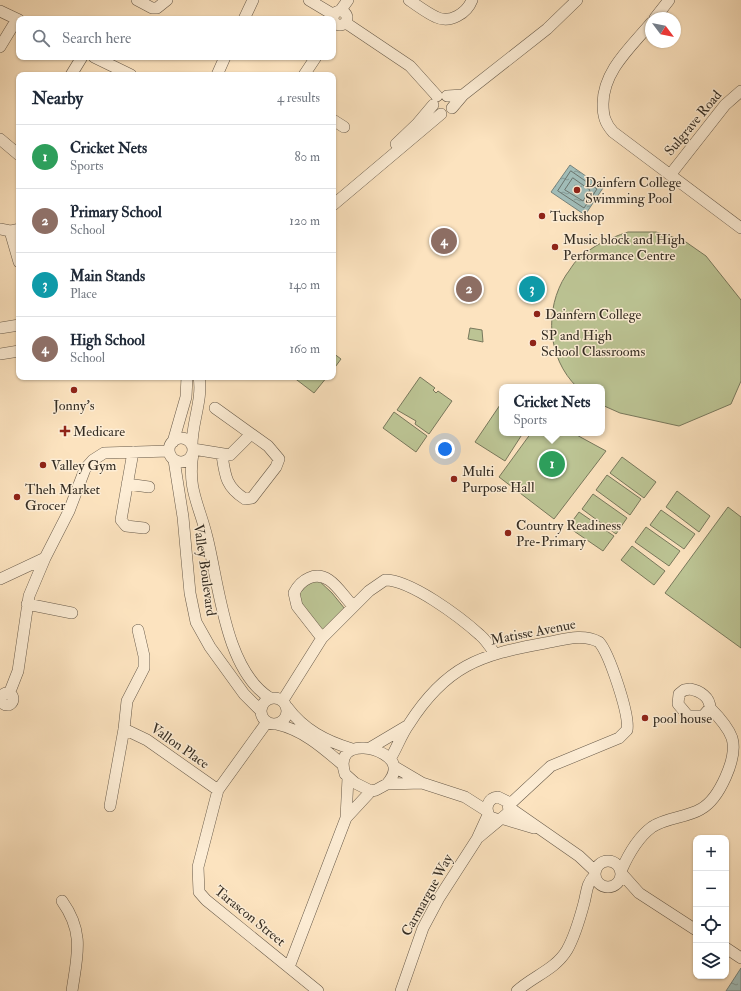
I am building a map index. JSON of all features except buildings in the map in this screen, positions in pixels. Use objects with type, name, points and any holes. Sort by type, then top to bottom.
[{"type":"street","points":[[137,0],[152,8],[157,8],[167,0]]},
{"type":"street","points":[[245,16],[253,0]]},
{"type":"street","points":[[309,0],[331,16]]},
{"type":"street","points":[[348,0],[338,21],[410,66],[439,99],[452,101],[452,108]]},
{"type":"street","points":[[409,0],[437,18],[449,18],[457,17],[466,9],[472,0]]},
{"type":"street","points":[[336,202],[385,163],[441,114],[448,113],[463,95],[547,29],[577,0]]},
{"type":"street","points":[[660,12],[669,0]]},
{"type":"street","points":[[0,11],[16,18]]},
{"type":"street","points":[[0,47],[16,22]]},
{"type":"street","points":[[645,30],[606,81],[603,97],[605,121],[613,132],[741,228]]},
{"type":"street","points":[[73,72],[80,60]]},
{"type":"street","points":[[100,60],[125,72]]},
{"type":"street","points":[[218,72],[224,60]]},
{"type":"street","points":[[306,72],[314,60]]},
{"type":"street","name":"Sulgrave Road","points":[[670,175],[725,105],[741,91]]},
{"type":"street","points":[[360,182],[372,167],[417,124],[439,99],[463,95]]},
{"type":"street","points":[[439,99],[435,111],[441,114]]},
{"type":"street","points":[[336,122],[344,128]]},
{"type":"street","points":[[0,139],[16,152]]},
{"type":"street","points":[[10,229],[16,251]]},
{"type":"street","points":[[0,328],[16,325]]},
{"type":"street","points":[[0,354],[16,351]]},
{"type":"street","name":"Valley Boulevard","points":[[187,380],[186,397],[172,451],[182,517],[190,593],[196,622],[210,648],[244,694],[261,711]]},
{"type":"street","name":"Valley Boulevard","points":[[200,380],[201,386],[192,432],[193,449],[191,484],[207,536],[223,615],[232,643],[252,682],[270,698]]},
{"type":"street","points":[[215,409],[268,446],[279,459],[276,467],[252,498],[245,499],[235,492],[225,478],[222,455]]},
{"type":"street","points":[[172,451],[183,438],[193,449],[222,455],[232,454],[251,434]]},
{"type":"street","points":[[3,701],[18,671],[28,604],[45,558],[69,511],[85,469],[92,460],[104,453],[172,451],[185,462],[193,449]]},
{"type":"street","points":[[133,452],[122,522],[126,526],[144,528]]},
{"type":"street","points":[[127,484],[149,486]]},
{"type":"street","points":[[182,517],[200,514]]},
{"type":"street","points":[[0,579],[45,558]]},
{"type":"street","points":[[322,638],[295,602],[294,593],[302,583],[320,574],[327,577],[353,606]]},
{"type":"street","points":[[272,723],[284,720],[286,716],[285,704],[322,638],[368,591],[385,580],[403,582],[429,598],[481,635],[495,654]]},
{"type":"street","points":[[28,604],[72,613]]},
{"type":"street","points":[[110,806],[124,729],[127,701],[144,668],[144,656],[138,630]]},
{"type":"street","name":"Matisse Avenue","points":[[392,763],[407,726],[425,701],[443,682],[469,663],[495,654],[581,637],[598,642],[606,654],[621,696],[627,718],[627,730],[619,738],[551,766],[525,788],[503,802]]},
{"type":"street","points":[[343,765],[321,746],[293,728],[272,723],[261,711],[264,703],[270,698],[275,698],[285,704],[310,730],[331,742],[352,749],[361,747],[370,748],[422,783],[465,797],[503,802],[538,829],[579,856],[595,873],[598,882],[639,893]]},
{"type":"street","points":[[616,867],[653,826],[669,819],[701,809],[715,797],[732,760],[733,742],[731,736],[710,708]]},
{"type":"street","name":"Tarascon Street","points":[[272,723],[218,790],[198,867],[199,892],[247,935],[318,991]]},
{"type":"street","name":"Matisse Avenue","points":[[370,748],[407,726]]},
{"type":"street","name":"Vallon Place","points":[[124,729],[148,740],[218,790]]},
{"type":"street","points":[[352,749],[348,753],[343,765],[344,774],[348,778],[371,791]]},
{"type":"street","points":[[388,784],[394,773],[392,763]]},
{"type":"street","points":[[289,967],[346,818],[348,778]]},
{"type":"street","points":[[346,818],[371,791],[388,784],[422,783]]},
{"type":"street","points":[[465,797],[494,819],[501,819],[538,829]]},
{"type":"street","points":[[488,813],[488,802],[503,802]]},
{"type":"street","points":[[501,819],[509,812],[503,802]]},
{"type":"street","name":"Carmargue Way","points":[[401,991],[423,928],[477,839],[488,813]]},
{"type":"street","name":"Carmargue Way","points":[[477,839],[501,819]]},
{"type":"street","points":[[579,856],[616,867],[639,893],[693,928]]},
{"type":"street","points":[[517,991],[528,982],[543,974],[567,950],[586,896],[587,886],[599,865],[616,867]]},
{"type":"street","points":[[586,896],[620,881],[616,867]]},
{"type":"street","points":[[62,902],[75,926],[79,940],[72,991]]},
{"type":"street","points":[[729,950],[741,958]]},
{"type":"green space","points":[[628,232],[656,232],[683,240],[706,256],[741,300],[741,381],[731,404],[679,426],[620,413],[605,406],[605,384],[574,384],[567,375],[555,348],[552,333],[554,303],[559,288],[574,263],[589,250],[607,240]]},
{"type":"green space","points":[[470,328],[482,330],[483,342],[468,339]]},
{"type":"green space","points":[[336,355],[341,359],[336,366]]},
{"type":"green space","points":[[420,377],[435,388],[433,390],[436,393],[438,391],[452,401],[429,434],[415,424],[416,421],[397,410]]},
{"type":"green space","points":[[297,380],[325,380],[314,393]]},
{"type":"green space","points":[[499,406],[499,436],[521,436],[505,461],[475,442]]},
{"type":"green space","points":[[394,412],[427,436],[416,452],[383,428]]},
{"type":"green space","points":[[529,436],[578,436],[606,451],[554,519],[499,477]]},
{"type":"green space","points":[[622,457],[656,482],[644,498],[610,473]]},
{"type":"green space","points":[[607,475],[641,499],[630,515],[596,490]]},
{"type":"green space","points":[[677,491],[710,516],[699,532],[666,507]]},
{"type":"green space","points":[[593,494],[627,518],[616,534],[582,509]]},
{"type":"green space","points":[[728,507],[741,517],[741,648],[665,593]]},
{"type":"green space","points":[[661,510],[695,534],[684,549],[650,525]]},
{"type":"green space","points":[[579,512],[614,536],[603,551],[568,527]]},
{"type":"green space","points":[[646,527],[680,551],[669,566],[635,542]]},
{"type":"green space","points":[[632,546],[665,571],[654,585],[621,560]]},
{"type":"green space","points":[[316,578],[332,593],[345,609],[321,632],[296,603],[304,582]]},
{"type":"water","name":"Dainfern College Swimming Pool","points":[[570,165],[603,188],[585,215],[551,192]]},
{"type":"water","points":[[741,968],[741,991],[726,991]]},
{"type":"place","name":"Dainfern College Swimming Pool","points":[[577,190]]},
{"type":"place","name":"Tuckshop","points":[[542,216]]},
{"type":"place","name":"High School","points":[[444,241]]},
{"type":"place","name":"Music block and High Performance Centre","points":[[555,247]]},
{"type":"place","name":"Primary School","points":[[469,289]]},
{"type":"place","name":"Main Stands","points":[[532,289]]},
{"type":"place","name":"Dainfern College","points":[[537,314]]},
{"type":"place","name":"SP and High School Classrooms","points":[[533,343]]},
{"type":"place","name":"Jonny's","points":[[74,390]]},
{"type":"place","name":"Medicare","points":[[65,431]]},
{"type":"place","name":"Cricket Nets","points":[[552,464]]},
{"type":"place","name":"Valley Gym","points":[[43,465]]},
{"type":"place","name":"Multi Purpose Hall","points":[[454,479]]},
{"type":"place","name":"Theh Market Grocer","points":[[17,497]]},
{"type":"place","name":"Country Readiness Pre-Primary","points":[[508,533]]},
{"type":"place","name":"pool house","points":[[645,718]]}]
